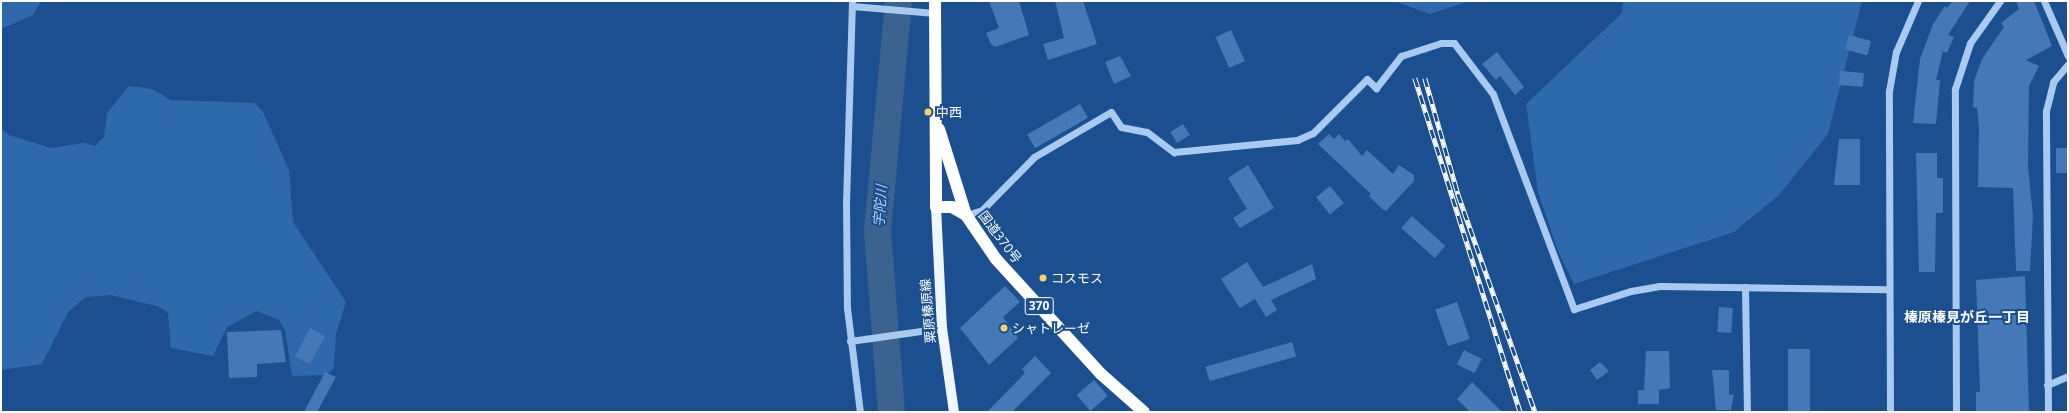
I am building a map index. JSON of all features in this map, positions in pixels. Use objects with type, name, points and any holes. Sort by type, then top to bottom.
[{"type":"highway","points":[[931,9],[936,207]]},
{"type":"highway","points":[[934,104],[945,154],[966,216]]},
{"type":"highway","name":"国道370号","points":[[936,207],[952,207],[966,216],[996,259],[1101,374],[1144,412]]},
{"type":"main road","name":"粟原榛原線","points":[[936,207],[942,328],[954,412]]},
{"type":"street","points":[[1890,412],[1888,289],[1889,91],[1896,52],[1918,1]]},
{"type":"street","points":[[1956,412],[1954,100],[1970,43],[2000,1]]},
{"type":"street","points":[[2044,1],[2068,56]]},
{"type":"street","points":[[860,412],[852,340],[846,200],[854,4],[931,9]]},
{"type":"street","points":[[966,216],[982,210],[1034,157],[1112,112],[1121,127],[1147,132],[1174,152],[1297,140],[1313,133],[1367,79],[1376,88],[1401,56],[1454,43],[1492,94],[1574,309],[1631,291],[1660,286],[1888,289]]},
{"type":"street","points":[[2048,412],[2046,111],[2053,82],[2068,64]]},
{"type":"street","points":[[1745,287],[1747,412]]},
{"type":"street","points":[[852,340],[942,328]]},
{"type":"street","points":[[2047,385],[2068,376]]},
{"type":"shaded area","points":[[1,1],[41,1],[33,15],[1,29]]},
{"type":"shaded area","points":[[1394,1],[1469,1],[1430,14]]},
{"type":"shaded area","points":[[1623,1],[1862,1],[1828,134],[1779,195],[1734,232],[1574,284],[1558,251],[1538,192],[1526,104],[1622,13]]},
{"type":"shaded area","points":[[129,86],[152,89],[171,100],[255,103],[263,112],[289,170],[293,222],[346,302],[336,334],[334,368],[326,375],[292,376],[285,330],[279,320],[257,311],[227,327],[213,356],[171,348],[168,313],[160,307],[111,295],[86,297],[68,312],[42,364],[1,370],[1,128],[9,135],[51,148],[84,143],[95,146],[104,137],[107,113]]},
{"type":"building","points":[[989,1],[1019,1],[1029,35],[995,47],[991,44],[986,33],[999,28]]},
{"type":"building","points":[[1055,1],[1083,1],[1097,44],[1048,60],[1043,44],[1064,38]]},
{"type":"building","points":[[1953,1],[1970,1],[1948,35],[1954,37],[1947,53],[1943,51],[1936,80],[1940,80],[1936,124],[1913,123],[1920,59],[1933,24],[1945,6],[1947,8]]},
{"type":"building","points":[[2016,1],[2034,1],[2052,46],[2026,60],[2039,66],[2029,86],[2028,167],[2033,216],[2030,271],[2016,271],[2013,188],[1978,187],[1979,128],[1977,108],[1973,107],[1974,81],[1982,59],[2004,27],[2001,23],[2019,9]]},
{"type":"building","points":[[1231,30],[1245,61],[1229,68],[1215,37]]},
{"type":"building","points":[[1849,35],[1871,41],[1867,55],[1845,49]]},
{"type":"building","points":[[1497,52],[1524,87],[1515,95],[1500,76],[1496,80],[1482,64]]},
{"type":"building","points":[[1120,56],[1131,76],[1114,84],[1105,62]]},
{"type":"building","points":[[1840,71],[1864,73],[1863,87],[1839,85]]},
{"type":"building","points":[[1080,104],[1088,118],[1035,148],[1027,134]]},
{"type":"building","points":[[1183,124],[1190,135],[1177,143],[1170,132]]},
{"type":"building","points":[[1329,134],[1334,139],[1339,134],[1345,141],[1348,139],[1362,156],[1367,150],[1393,174],[1399,165],[1414,175],[1414,181],[1386,211],[1369,196],[1371,194],[1318,144]]},
{"type":"building","points":[[1839,139],[1860,139],[1860,185],[1834,185]]},
{"type":"building","points":[[2056,148],[2068,148],[2068,173],[2056,173]]},
{"type":"building","points":[[1916,153],[1937,153],[1937,178],[1943,178],[1943,213],[1936,213],[1935,272],[1919,272]]},
{"type":"building","points":[[1248,165],[1274,208],[1240,228],[1233,218],[1247,209],[1228,178]]},
{"type":"building","points":[[1330,186],[1344,203],[1330,214],[1316,197]]},
{"type":"building","points":[[1412,216],[1445,246],[1435,258],[1401,228]]},
{"type":"building","points":[[1247,262],[1263,287],[1312,264],[1316,279],[1271,300],[1277,310],[1266,317],[1255,299],[1240,308],[1221,279]]},
{"type":"building","points":[[2025,276],[2029,412],[1976,412],[1976,392],[1980,392],[1976,280]]},
{"type":"building","points":[[1005,286],[1020,302],[1003,317],[1018,338],[989,365],[960,328]]},
{"type":"building","points":[[1457,302],[1470,339],[1448,346],[1435,309]]},
{"type":"building","points":[[1719,307],[1733,308],[1731,333],[1717,332]]},
{"type":"building","points":[[310,328],[325,336],[310,364],[295,356]]},
{"type":"building","points":[[281,330],[286,362],[257,364],[257,377],[229,378],[227,332]]},
{"type":"building","points":[[1292,342],[1296,356],[1210,381],[1205,367]]},
{"type":"building","points":[[1788,349],[1810,349],[1810,412],[1788,412]]},
{"type":"building","points":[[1464,350],[1482,359],[1475,373],[1457,364]]},
{"type":"building","points":[[1646,351],[1669,351],[1670,388],[1659,390],[1659,404],[1638,404],[1638,390],[1644,390]]},
{"type":"building","points":[[1035,356],[1051,373],[1012,412],[987,412],[1025,373],[1022,369]]},
{"type":"building","points":[[1600,362],[1609,371],[1597,380],[1590,370]]},
{"type":"building","points":[[1712,370],[1729,370],[1729,395],[1734,394],[1731,410],[1716,410]]},
{"type":"building","points":[[325,372],[336,377],[317,412],[304,412]]},
{"type":"building","points":[[1094,380],[1108,396],[1090,411],[1077,395]]},
{"type":"building","points":[[1472,382],[1502,412],[1470,412],[1457,399]]},
{"type":"waterway","name":"宇陀川","points":[[891,412],[877,231],[898,1]]},
{"type":"railway","points":[[1415,78],[1520,412]]},
{"type":"railway","points":[[1425,78],[1458,194],[1535,412]]},
{"type":"place","name":"中西","points":[[928,112]]},
{"type":"place","name":"コスモス","points":[[1043,278]]},
{"type":"place","name":"シャトレーゼ","points":[[1004,328]]},
{"type":"district","name":"榛原榛見が丘一丁目","points":[[1967,317]]}]
